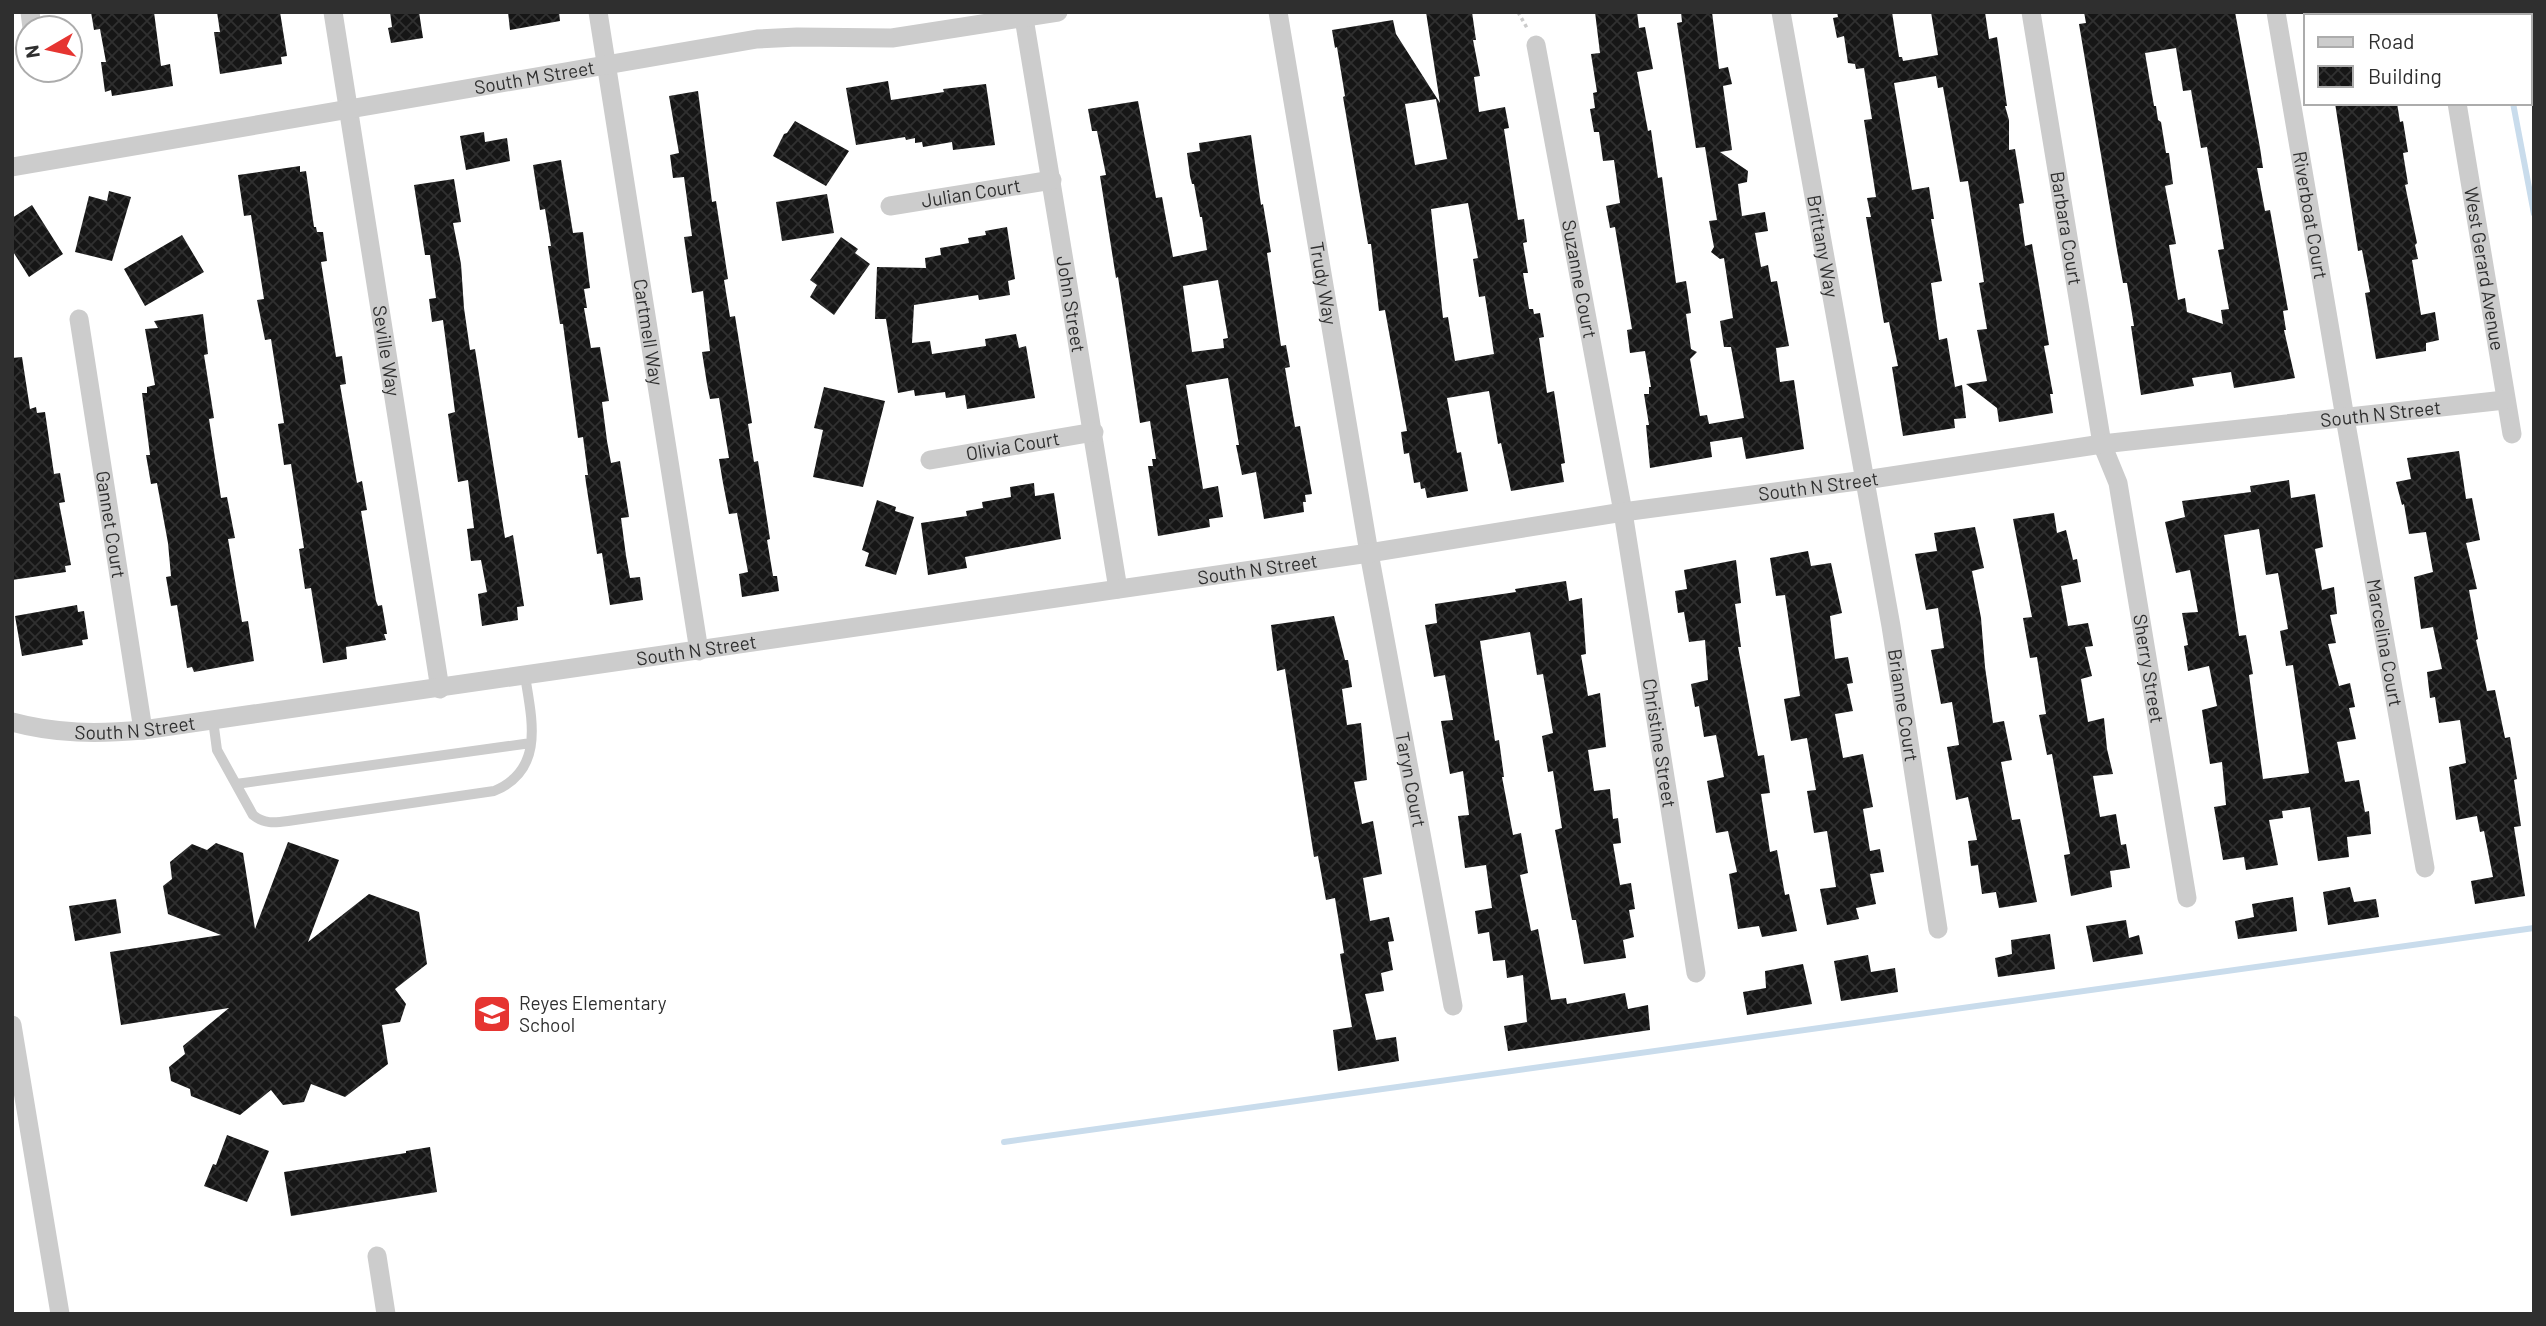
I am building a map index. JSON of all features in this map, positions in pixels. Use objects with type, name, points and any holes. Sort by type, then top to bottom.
[{"type":"street","name":"Seville Way","points":[[333,12],[440,689]]},
{"type":"street","name":"Cartmell Way","points":[[598,12],[699,651]]},
{"type":"street","name":"South M Street","points":[[12,167],[757,39],[891,38],[1023,15],[1058,12]]},
{"type":"street","name":"Trudy Way","points":[[1278,12],[1369,553]]},
{"type":"street","name":"Brittany Way","points":[[1782,12],[1865,480]]},
{"type":"street","name":"Barbara Court","points":[[2031,12],[2102,444]]},
{"type":"street","name":"Riverboat Court","points":[[2276,12],[2345,418]]},
{"type":"street","name":"John Street","points":[[1023,15],[1118,589]]},
{"type":"street","name":"Suzanne Court","points":[[1536,45],[1623,512]]},
{"type":"street","name":"West Gerard Avenue","points":[[2458,105],[2512,434]]},
{"type":"street","name":"Julian Court","points":[[890,206],[1052,180]]},
{"type":"street","name":"Gannet Court","points":[[79,319],[143,730]]},
{"type":"street","name":"South N Street","points":[[12,722],[55,731],[85,733],[143,730],[440,689],[1369,553],[1623,512],[1865,480],[2102,444],[2505,400]]},
{"type":"street","name":"Marcelina Court","points":[[2345,418],[2425,868]]},
{"type":"street","name":"Olivia Court","points":[[930,460],[1094,432]]},
{"type":"street","name":"Sherry Street","points":[[2102,444],[2118,483],[2188,898]]},
{"type":"street","name":"Brianne Court","points":[[1865,480],[1891,626],[1938,929]]},
{"type":"street","name":"Christine Street","points":[[1623,512],[1696,973]]},
{"type":"street","name":"Taryn Court","points":[[1369,553],[1453,1006]]},
{"type":"street","points":[[12,1025],[60,1314]]},
{"type":"street","points":[[377,1256],[386,1314]]},
{"type":"lane","points":[[213,720],[217,750],[253,815],[260,821],[271,823],[288,821],[494,791],[515,780],[528,761],[531,743],[525,676]]},
{"type":"lane","points":[[236,784],[531,743]]},
{"type":"building","points":[[91,12],[154,12],[161,66],[170,64],[173,86],[112,96],[111,90],[105,92],[101,62],[106,62],[100,29],[94,30]]},
{"type":"building","points":[[217,12],[280,12],[287,56],[281,57],[282,64],[220,74],[214,32],[220,32]]},
{"type":"building","points":[[390,12],[419,12],[423,38],[391,43],[388,28],[392,27]]},
{"type":"building","points":[[508,12],[559,12],[560,21],[510,30]]},
{"type":"building","points":[[1426,12],[1472,12],[1476,40],[1473,40],[1480,76],[1474,77],[1479,112],[1505,107],[1509,128],[1504,129],[1518,220],[1524,219],[1527,242],[1523,243],[1528,273],[1523,273],[1529,309],[1533,309],[1534,314],[1540,313],[1544,337],[1539,338],[1547,393],[1554,391],[1565,463],[1561,464],[1564,482],[1511,491],[1501,443],[1498,444],[1489,391],[1447,398],[1457,453],[1461,452],[1468,491],[1427,498],[1425,488],[1421,489],[1420,482],[1414,483],[1409,453],[1404,454],[1401,432],[1407,431],[1385,310],[1379,311],[1371,244],[1368,244],[1337,47],[1335,48],[1332,30],[1393,20],[1396,34],[1440,103]],"holes":[[[1436,99],[1447,159],[1415,165],[1405,104]],[[1468,203],[1478,258],[1473,259],[1479,297],[1485,296],[1494,354],[1455,361],[1448,317],[1443,318],[1431,209]]]},
{"type":"building","points":[[1595,12],[1637,12],[1639,28],[1645,27],[1653,69],[1637,72],[1648,131],[1651,130],[1658,178],[1662,177],[1676,283],[1686,281],[1691,313],[1686,314],[1691,349],[1697,352],[1690,359],[1700,416],[1707,415],[1709,424],[1744,418],[1731,347],[1724,347],[1720,321],[1733,318],[1724,258],[1720,259],[1711,252],[1714,247],[1709,221],[1717,220],[1705,147],[1696,148],[1677,23],[1682,22],[1681,12],[1712,12],[1719,69],[1728,67],[1732,84],[1723,86],[1732,150],[1720,152],[1748,171],[1747,182],[1738,184],[1742,216],[1765,212],[1768,231],[1755,233],[1761,267],[1768,265],[1771,282],[1777,281],[1789,346],[1776,348],[1780,382],[1794,380],[1804,449],[1746,459],[1742,437],[1710,442],[1712,457],[1650,468],[1646,425],[1649,425],[1644,394],[1649,394],[1651,387],[1645,351],[1630,353],[1627,330],[1632,329],[1615,227],[1610,228],[1606,206],[1620,203],[1614,160],[1603,161],[1599,132],[1594,132],[1590,109],[1595,108],[1593,93],[1597,92],[1591,54],[1600,53]]},
{"type":"building","points":[[1837,12],[1892,12],[1899,57],[1902,57],[1903,61],[1938,55],[1931,12],[1985,12],[1989,39],[1997,37],[2009,120],[2009,150],[2015,149],[2024,203],[2019,204],[2025,246],[2032,244],[2049,345],[2044,346],[2053,394],[2050,394],[2053,413],[1999,422],[1997,408],[1966,384],[1987,381],[1977,330],[1987,329],[1979,283],[1984,282],[1968,181],[1960,182],[1943,87],[1938,88],[1936,76],[1894,83],[1912,190],[1929,187],[1934,219],[1931,219],[1942,281],[1931,283],[1939,340],[1947,338],[1955,387],[1962,385],[1966,418],[1954,419],[1955,428],[1903,436],[1892,367],[1898,366],[1889,322],[1884,323],[1866,217],[1871,217],[1867,198],[1876,197],[1864,120],[1872,119],[1864,68],[1856,69],[1855,64],[1848,63],[1844,36],[1837,38],[1833,18],[1838,17]]},
{"type":"building","points":[[2084,12],[2235,12],[2263,168],[2257,168],[2265,211],[2270,210],[2288,310],[2283,311],[2284,330],[2295,378],[2234,388],[2231,372],[2192,378],[2194,386],[2141,395],[2127,283],[2123,283],[2079,24],[2086,23]],"holes":[[[2176,48],[2183,91],[2191,90],[2201,148],[2207,147],[2224,249],[2218,250],[2229,309],[2221,310],[2223,324],[2187,312],[2185,298],[2178,300],[2169,245],[2176,244],[2165,186],[2173,184],[2169,153],[2166,153],[2161,122],[2154,106],[2145,53]]]},
{"type":"building","points":[[888,81],[891,100],[944,92],[943,89],[986,84],[995,145],[953,150],[952,142],[923,147],[922,142],[915,143],[915,138],[906,140],[905,137],[856,145],[846,88]]},
{"type":"building","points":[[698,91],[712,202],[716,201],[728,279],[724,280],[730,317],[735,316],[752,423],[748,424],[754,462],[758,461],[770,539],[767,540],[773,576],[777,576],[779,591],[742,597],[739,574],[748,572],[737,513],[729,514],[719,459],[729,458],[719,398],[710,399],[702,352],[710,351],[703,291],[692,293],[684,237],[692,236],[684,177],[673,178],[670,155],[679,153],[669,96]]},
{"type":"building","points":[[1138,101],[1156,198],[1162,197],[1173,257],[1207,250],[1187,153],[1200,151],[1199,143],[1251,135],[1271,252],[1267,253],[1281,346],[1286,345],[1290,367],[1285,368],[1295,427],[1300,426],[1312,494],[1305,495],[1304,512],[1264,519],[1256,472],[1242,475],[1228,378],[1186,385],[1203,489],[1218,486],[1223,517],[1209,519],[1210,527],[1158,536],[1148,466],[1153,466],[1152,459],[1156,459],[1150,421],[1140,423],[1100,176],[1106,175],[1097,131],[1092,131],[1088,109]],"holes":[[[1218,280],[1228,338],[1223,339],[1224,348],[1192,352],[1183,286]]]},
{"type":"building","points":[[2335,105],[2397,105],[2408,152],[2403,153],[2408,184],[2405,185],[2417,243],[2415,245],[2418,259],[2412,260],[2421,315],[2435,312],[2439,340],[2426,343],[2426,351],[2376,359],[2365,293],[2370,292],[2362,250],[2358,251]]},
{"type":"building","points":[[795,121],[849,151],[826,186],[773,156],[784,134]]},
{"type":"building","points":[[484,132],[485,142],[507,138],[510,161],[466,170],[460,136]]},
{"type":"building","points":[[561,160],[573,233],[583,232],[590,288],[584,289],[587,308],[584,308],[591,348],[600,347],[609,401],[602,402],[611,463],[620,461],[629,517],[621,518],[630,578],[640,577],[643,600],[610,605],[602,553],[597,554],[585,475],[588,475],[583,437],[578,438],[563,324],[560,324],[548,246],[551,246],[545,209],[540,210],[533,165]]},
{"type":"building","points":[[300,166],[300,172],[306,171],[314,227],[317,232],[323,232],[327,261],[321,262],[336,357],[342,356],[346,384],[340,385],[357,483],[362,481],[367,510],[361,511],[376,601],[378,606],[382,605],[387,634],[384,634],[386,640],[346,647],[347,659],[323,663],[311,588],[305,589],[299,549],[304,548],[291,464],[284,465],[278,424],[284,423],[271,339],[265,340],[257,300],[264,299],[251,215],[244,216],[238,175]]},
{"type":"building","points":[[454,179],[461,222],[453,223],[461,264],[470,350],[475,349],[505,538],[513,535],[524,606],[517,607],[518,620],[482,626],[478,594],[487,592],[481,560],[471,561],[467,529],[474,528],[468,480],[458,482],[448,414],[455,412],[443,320],[432,322],[429,299],[436,298],[430,255],[425,255],[414,185]]},
{"type":"building","points":[[109,191],[131,197],[112,261],[75,252],[89,196],[107,201]]},
{"type":"building","points":[[827,194],[834,233],[782,241],[776,202]]},
{"type":"building","points":[[32,205],[63,254],[29,277],[12,250],[12,218]]},
{"type":"building","points":[[1007,227],[1015,279],[1008,281],[1010,295],[979,300],[978,295],[914,305],[912,343],[930,341],[932,354],[986,346],[985,339],[1016,334],[1019,348],[1026,346],[1035,398],[967,409],[965,395],[946,398],[945,392],[915,396],[914,390],[898,393],[886,319],[875,319],[877,267],[926,268],[925,258],[941,255],[940,248],[969,243],[968,238],[986,235],[985,231]]},
{"type":"building","points":[[182,235],[204,272],[145,306],[124,269]]},
{"type":"building","points":[[841,237],[858,249],[855,253],[870,264],[834,315],[810,297],[817,285],[810,280]]},
{"type":"building","points":[[203,314],[208,354],[204,355],[214,418],[209,419],[221,498],[227,497],[235,538],[228,539],[242,622],[248,621],[254,661],[194,672],[192,667],[187,668],[177,605],[171,606],[166,577],[171,576],[168,543],[157,483],[151,484],[146,455],[150,455],[142,393],[147,393],[147,387],[155,385],[145,329],[158,328],[154,321]]},
{"type":"building","points":[[22,357],[30,409],[36,407],[37,413],[45,412],[54,474],[60,473],[65,502],[59,503],[71,565],[65,566],[66,572],[12,580],[12,358]]},
{"type":"building","points":[[824,387],[885,401],[863,487],[813,477],[823,430],[814,428]]},
{"type":"building","points":[[2459,451],[2466,499],[2472,498],[2480,540],[2466,543],[2477,589],[2469,590],[2478,639],[2476,640],[2487,691],[2495,690],[2505,738],[2510,737],[2521,826],[2514,827],[2525,896],[2475,904],[2471,881],[2493,877],[2484,831],[2480,832],[2477,816],[2456,820],[2449,767],[2466,763],[2460,720],[2439,723],[2435,697],[2430,698],[2427,672],[2442,669],[2433,627],[2421,629],[2414,577],[2433,572],[2426,532],[2409,534],[2404,504],[2402,505],[2396,482],[2411,479],[2407,458]]},
{"type":"building","points":[[2289,480],[2291,498],[2315,494],[2323,547],[2315,549],[2322,590],[2334,587],[2337,614],[2330,615],[2336,643],[2328,644],[2339,686],[2350,683],[2355,707],[2349,708],[2356,739],[2337,742],[2345,782],[2359,780],[2365,812],[2369,811],[2371,834],[2347,837],[2349,857],[2318,861],[2310,807],[2282,811],[2283,818],[2269,820],[2278,865],[2246,870],[2244,857],[2223,860],[2214,807],[2226,805],[2222,762],[2210,764],[2202,710],[2217,706],[2209,666],[2188,671],[2184,646],[2188,645],[2182,613],[2198,612],[2190,570],[2176,573],[2165,522],[2185,517],[2182,501],[2251,492],[2250,486]],"holes":[[[2259,529],[2266,575],[2278,573],[2288,629],[2280,631],[2286,666],[2293,665],[2309,773],[2263,779],[2249,675],[2253,674],[2246,635],[2239,636],[2224,535]]]},
{"type":"building","points":[[1034,483],[1035,496],[1054,493],[1061,539],[965,557],[967,568],[928,575],[921,523],[967,516],[966,511],[983,508],[982,502],[1011,497],[1010,487]]},
{"type":"building","points":[[877,500],[896,507],[895,511],[914,517],[896,575],[865,566],[869,553],[862,550]]},
{"type":"building","points":[[2054,513],[2057,533],[2066,530],[2073,560],[2077,559],[2081,582],[2061,586],[2068,626],[2088,623],[2093,646],[2085,647],[2092,676],[2081,679],[2088,722],[2104,718],[2113,774],[2093,776],[2100,817],[2116,814],[2121,845],[2126,844],[2130,868],[2110,871],[2112,887],[2071,896],[2064,855],[2070,854],[2052,754],[2047,755],[2039,715],[2046,714],[2037,657],[2030,658],[2023,618],[2032,617],[2013,519]]},
{"type":"building","points":[[1975,527],[1984,568],[1972,571],[1981,618],[1993,723],[2004,721],[2012,760],[2001,762],[2012,820],[2020,819],[2037,902],[1999,908],[1996,892],[1982,894],[1978,865],[1971,866],[1968,841],[1977,840],[1968,797],[1956,800],[1947,747],[1959,745],[1952,702],[1941,704],[1931,650],[1944,648],[1938,608],[1926,610],[1915,554],[1937,551],[1934,533]]},
{"type":"building","points":[[1808,551],[1811,566],[1831,563],[1842,613],[1830,616],[1835,659],[1848,657],[1853,683],[1847,684],[1853,711],[1835,714],[1843,758],[1863,754],[1873,807],[1863,809],[1870,851],[1880,849],[1884,872],[1870,874],[1876,904],[1856,908],[1859,919],[1827,925],[1820,889],[1836,887],[1827,831],[1814,833],[1807,791],[1816,790],[1807,738],[1791,741],[1784,699],[1800,696],[1785,595],[1776,596],[1770,558]]},
{"type":"building","points":[[1736,560],[1741,603],[1735,604],[1741,647],[1738,647],[1758,756],[1764,755],[1770,793],[1761,794],[1770,852],[1777,850],[1785,895],[1789,894],[1797,931],[1762,937],[1759,926],[1738,929],[1729,874],[1737,872],[1728,831],[1716,833],[1707,781],[1724,777],[1716,735],[1704,737],[1699,706],[1695,707],[1691,684],[1708,680],[1705,640],[1689,642],[1684,612],[1678,613],[1675,591],[1687,589],[1684,570]]},
{"type":"building","points":[[1566,581],[1569,601],[1582,598],[1586,654],[1581,655],[1588,696],[1600,693],[1606,747],[1588,750],[1594,791],[1610,789],[1613,819],[1618,818],[1621,843],[1613,844],[1620,885],[1631,883],[1635,909],[1629,910],[1634,937],[1623,940],[1626,958],[1584,964],[1576,920],[1572,920],[1555,830],[1562,828],[1553,771],[1548,772],[1542,736],[1553,733],[1543,674],[1537,675],[1530,632],[1480,641],[1495,741],[1499,740],[1502,777],[1513,835],[1521,833],[1528,873],[1520,875],[1531,931],[1538,929],[1551,1000],[1566,998],[1567,1004],[1625,993],[1628,1009],[1648,1005],[1650,1030],[1508,1051],[1504,1026],[1527,1022],[1523,975],[1507,978],[1505,960],[1493,961],[1489,932],[1478,934],[1475,911],[1492,908],[1486,865],[1465,868],[1458,816],[1469,815],[1463,771],[1450,774],[1441,721],[1453,720],[1445,675],[1434,677],[1425,625],[1437,623],[1435,604],[1516,592],[1515,589]]},
{"type":"building","points":[[77,605],[78,612],[84,611],[88,639],[82,640],[83,645],[22,656],[15,616]]},
{"type":"building","points":[[1334,616],[1345,660],[1348,660],[1352,687],[1342,689],[1347,725],[1361,723],[1367,780],[1354,782],[1362,824],[1373,821],[1382,874],[1363,878],[1370,921],[1389,917],[1394,941],[1388,942],[1393,970],[1381,973],[1384,991],[1365,994],[1376,1040],[1396,1037],[1399,1061],[1338,1071],[1333,1030],[1352,1027],[1340,954],[1344,953],[1335,898],[1326,900],[1318,856],[1314,857],[1285,669],[1277,671],[1271,625]]},
{"type":"building","points":[[288,842],[339,860],[308,942],[369,894],[419,912],[427,964],[395,989],[406,1004],[400,1022],[382,1025],[388,1064],[345,1097],[311,1084],[304,1102],[283,1105],[271,1090],[240,1115],[191,1096],[190,1089],[171,1081],[169,1067],[185,1054],[183,1046],[229,1008],[121,1025],[110,952],[221,935],[168,914],[163,886],[172,879],[170,862],[192,844],[207,850],[216,843],[243,853],[255,929]]},
{"type":"building","points":[[2350,887],[2354,902],[2376,899],[2379,917],[2328,925],[2323,892]]},
{"type":"building","points":[[2293,897],[2297,931],[2238,939],[2235,921],[2254,917],[2252,904]]},
{"type":"building","points":[[116,899],[121,933],[75,941],[69,906]]},
{"type":"building","points":[[2126,920],[2129,938],[2139,935],[2143,954],[2093,962],[2086,926]]},
{"type":"building","points":[[2050,934],[2055,969],[1998,977],[1995,958],[2012,954],[2011,940]]},
{"type":"building","points":[[1868,955],[1871,972],[1895,968],[1898,992],[1841,1001],[1834,961]]},
{"type":"building","points":[[1803,964],[1812,1004],[1747,1015],[1743,992],[1766,988],[1765,971]]},
{"type":"building","points":[[227,1135],[269,1151],[247,1202],[204,1186],[213,1164],[216,1165]]},
{"type":"building","points":[[430,1147],[437,1192],[291,1216],[284,1172]]},
{"type":"waterway","points":[[2513,105],[2534,214]]},
{"type":"waterway","points":[[1004,1142],[2534,928]]},
{"type":"place","name":"Reyes Elementary School","points":[[492,1014]]}]
